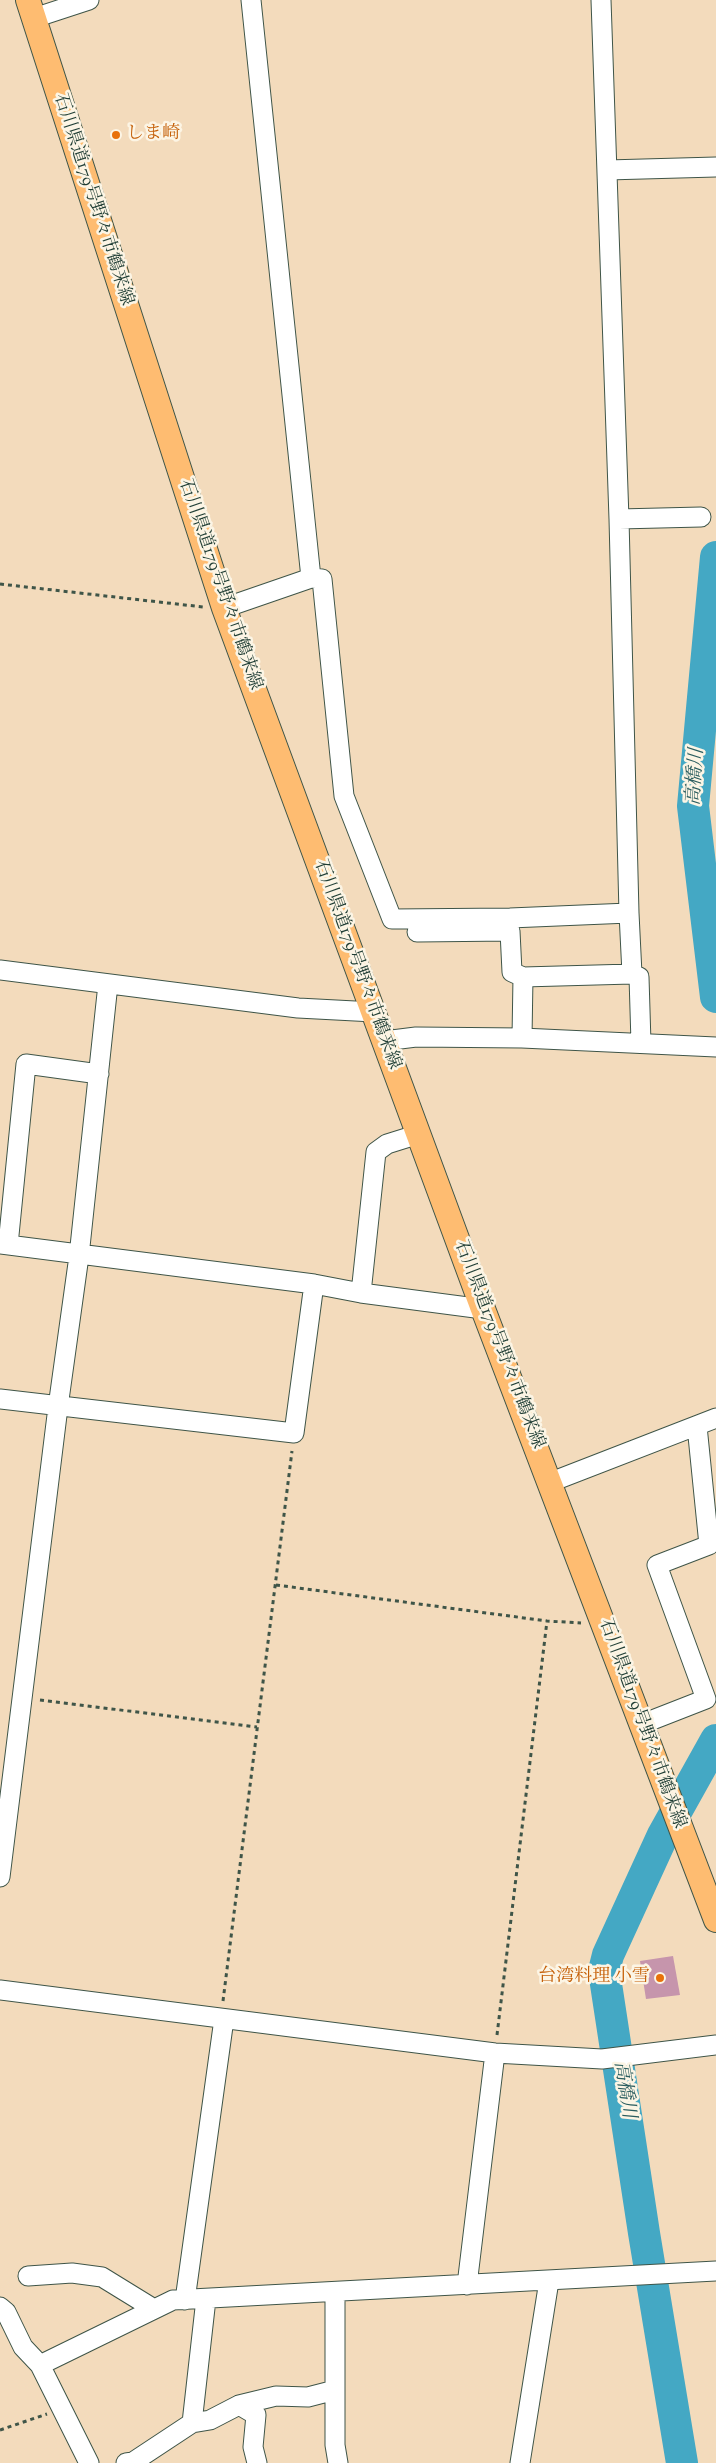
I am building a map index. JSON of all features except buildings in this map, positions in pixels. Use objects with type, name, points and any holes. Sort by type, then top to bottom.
[{"type":"main road","name":"石川県道179号野々市鶴来線","points":[[31,9],[224,608],[483,1309],[551,1482],[682,1835],[716,1920]]},
{"type":"street","points":[[31,9],[90,0]]},
{"type":"street","points":[[251,0],[311,578]]},
{"type":"street","points":[[601,0],[632,974]]},
{"type":"street","points":[[607,170],[716,167]]},
{"type":"street","points":[[619,519],[701,516]]},
{"type":"street","points":[[224,608],[311,578],[322,578],[344,796],[392,919],[629,914]]},
{"type":"street","points":[[417,932],[510,931],[512,972],[523,977],[632,974],[639,977],[640,1043]]},
{"type":"street","points":[[0,970],[298,1008],[374,1012]]},
{"type":"street","points":[[522,1038],[523,977]]},
{"type":"street","points":[[0,1877],[58,1407],[79,1256],[108,984]]},
{"type":"street","points":[[384,1041],[416,1037],[522,1038],[714,1047]]},
{"type":"street","points":[[99,1074],[26,1064],[4,1244],[79,1256],[314,1284],[361,1293],[483,1309]]},
{"type":"street","points":[[361,1293],[376,1152],[387,1144],[419,1134]]},
{"type":"street","points":[[0,1399],[294,1433],[314,1284]]},
{"type":"street","points":[[551,1482],[716,1418]]},
{"type":"street","points":[[642,1724],[706,1699],[657,1565],[710,1545],[697,1426]]},
{"type":"street","points":[[0,1990],[495,2053],[606,2059],[716,2045]]},
{"type":"street","points":[[185,2300],[222,2019]]},
{"type":"street","points":[[467,2285],[495,2053]]},
{"type":"street","points":[[40,2365],[173,2300],[549,2281],[716,2270]]},
{"type":"street","points":[[28,2276],[72,2273],[102,2277],[154,2309]]},
{"type":"street","points":[[520,2463],[549,2281]]},
{"type":"street","points":[[335,2292],[335,2445],[338,2463]]},
{"type":"street","points":[[192,2423],[206,2299]]},
{"type":"street","points":[[0,2307],[6,2312],[23,2347],[40,2365],[89,2463]]},
{"type":"street","points":[[126,2463],[133,2462],[192,2423],[210,2420],[239,2405],[276,2396],[308,2397],[335,2390]]},
{"type":"street","points":[[239,2405],[256,2415],[254,2447],[257,2463]]},
{"type":"path","points":[[0,584],[224,608]]},
{"type":"path","points":[[222,2019],[294,1433]]},
{"type":"path","points":[[276,1585],[546,1621],[605,1625]]},
{"type":"path","points":[[495,2053],[546,1621]]},
{"type":"path","points":[[22,1698],[257,1727]]},
{"type":"path","points":[[0,2430],[62,2409]]},
{"type":"waterway","name":"高橋川","points":[[716,557],[693,806],[716,997]]},
{"type":"waterway","name":"高橋川","points":[[682,2463],[644,2233],[604,1971],[608,1955],[663,1835],[716,1740]]},
{"type":"place","name":"しま崎","points":[[116,135]]},
{"type":"place","name":"台湾料理 小雪","points":[[660,1978]]}]
